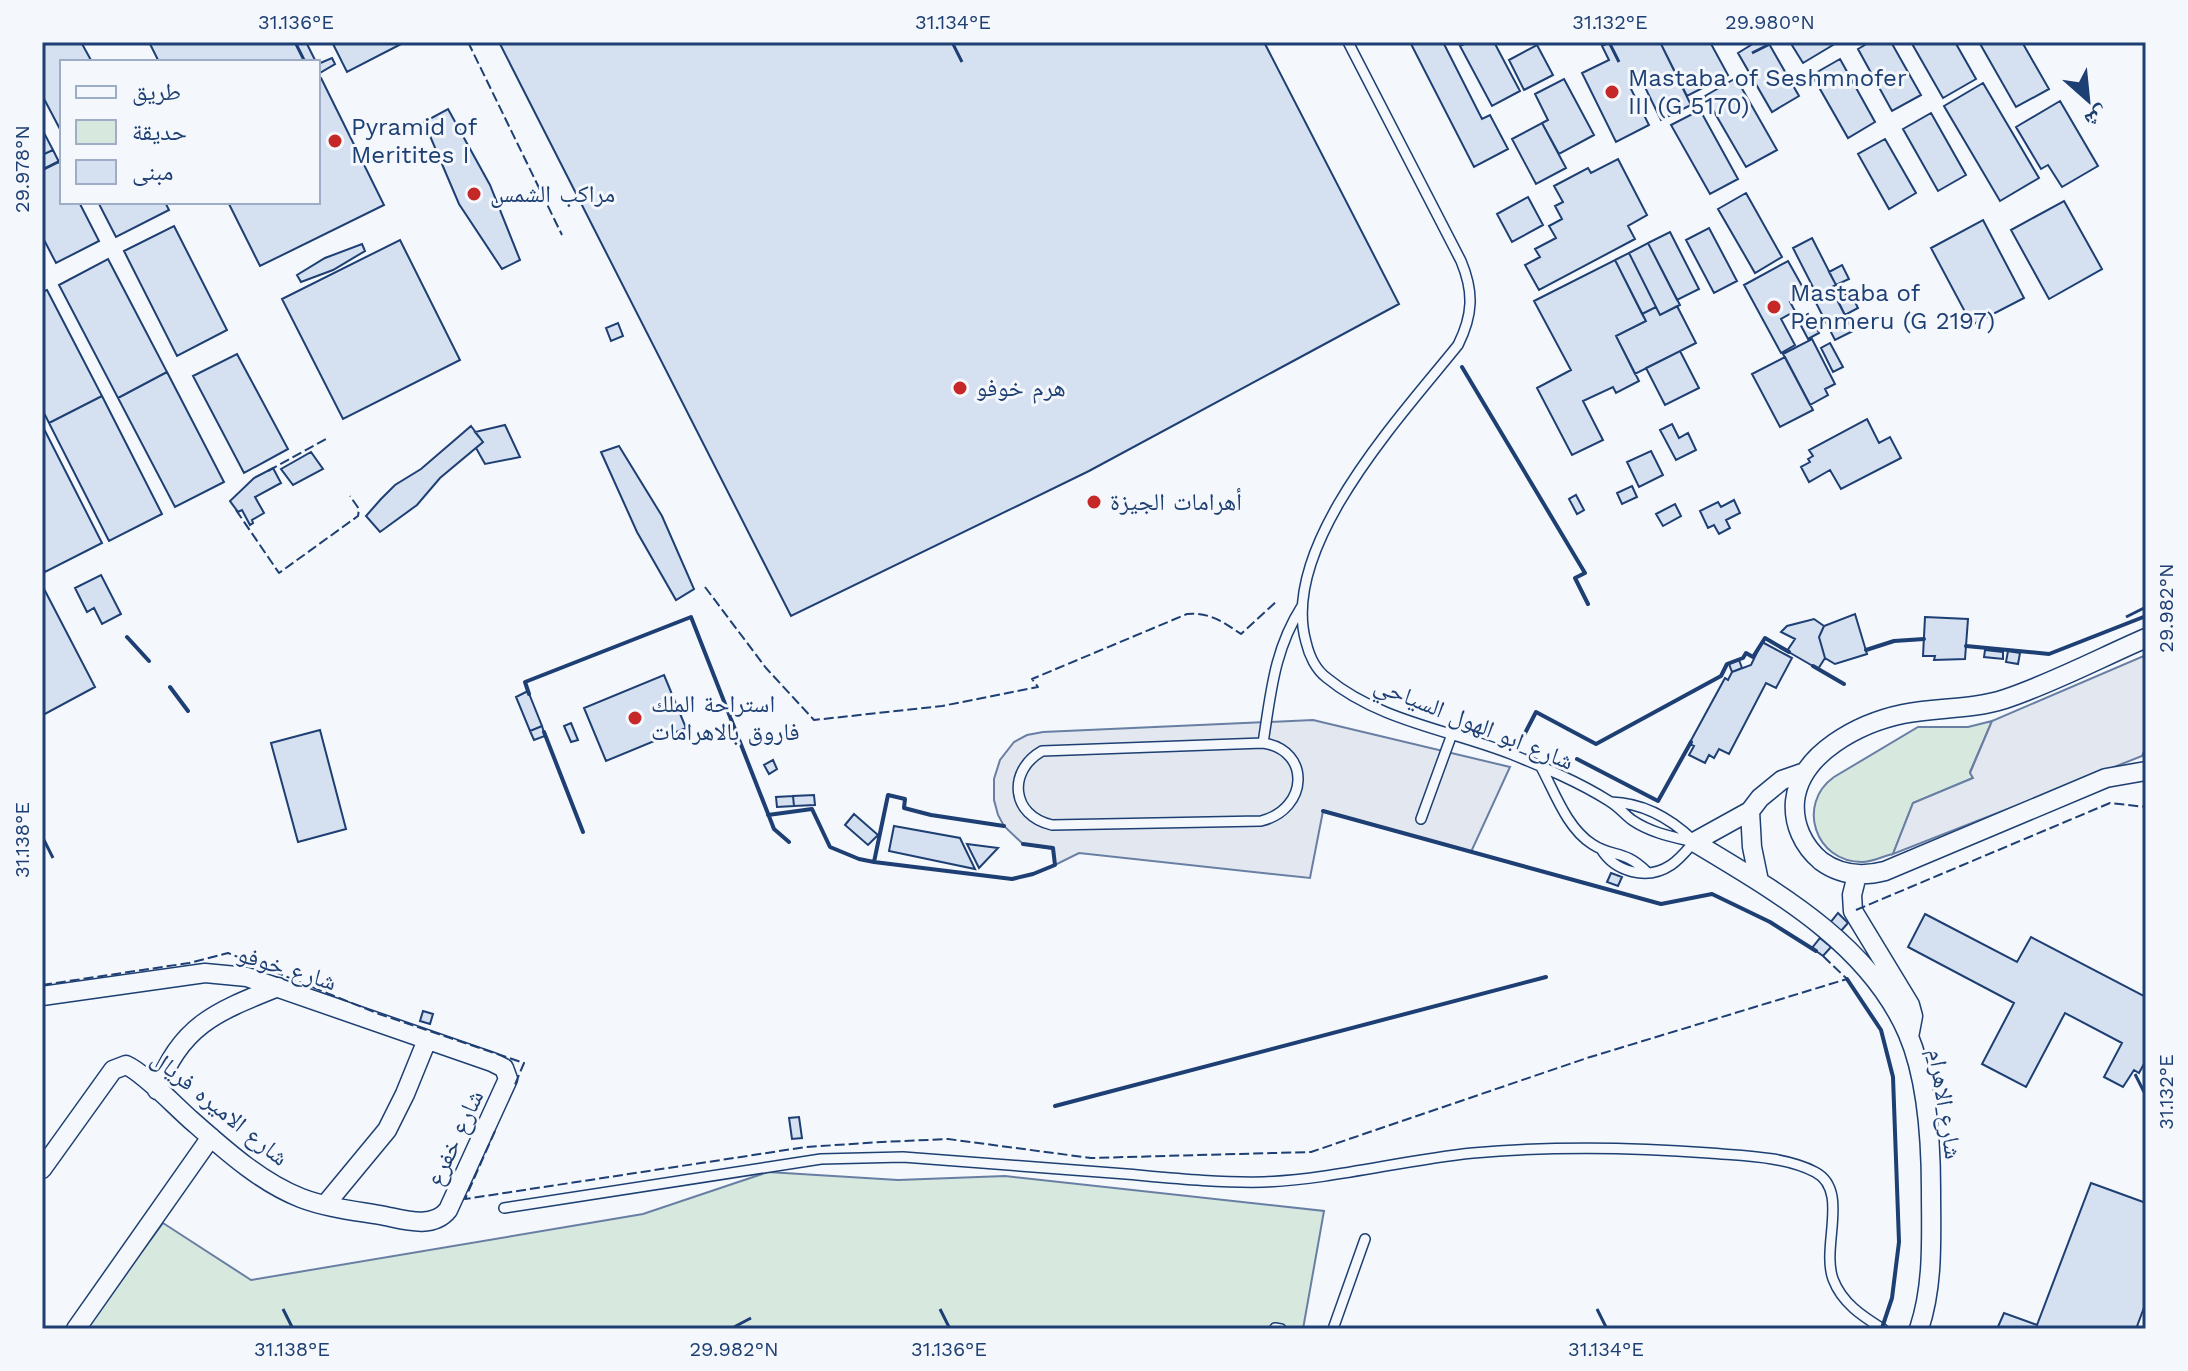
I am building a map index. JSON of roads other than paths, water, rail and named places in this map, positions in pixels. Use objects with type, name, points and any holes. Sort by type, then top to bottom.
[{"type":"street","points":[[2146,638],[2010,697],[1967,708],[1912,713],[1881,721],[1841,740],[1823,752],[1805,772],[1795,807],[1800,832],[1813,853],[1833,868],[1857,875],[1885,871],[2106,778],[2146,771]]},
{"type":"street","points":[[1694,842],[1750,811],[1772,787],[1792,775],[1805,772]]},
{"type":"street","points":[[1750,811],[1752,847],[1759,881]]},
{"type":"street","name":"شارع الاهرام","points":[[1694,842],[1759,881],[1857,958],[1886,996],[1909,1037],[1924,1100],[1931,1165],[1930,1276],[1919,1329]]},
{"type":"street","points":[[1857,875],[1852,895],[1853,911],[1910,1005],[1913,1016],[1909,1037]]},
{"type":"street","name":"شارع خوفو","points":[[42,996],[205,973],[247,977],[492,1062],[507,1072]]},
{"type":"street","points":[[157,1090],[177,1047],[199,1025],[226,1008],[278,987]]},
{"type":"street","points":[[325,1205],[387,1130],[427,1040]]},
{"type":"street","name":"شارع الاميره فريال","points":[[42,1169],[113,1070],[120,1065],[131,1067],[211,1137],[278,1186],[302,1198],[413,1221],[438,1218]]},
{"type":"street","name":"شارع خفرع","points":[[438,1218],[444,1215],[452,1202],[507,1084],[507,1072]]},
{"type":"street","points":[[76,1329],[211,1137]]},
{"type":"lane","name":"شارع ابو الهول السياحي","points":[[1348,42],[1461,261],[1469,281],[1472,303],[1468,325],[1458,345],[1342,497],[1310,567],[1302,629],[1309,654],[1324,676],[1370,704],[1395,716],[1541,767],[1611,802],[1651,831],[1694,842]]},
{"type":"lane","points":[[1263,743],[1280,647],[1303,605]]},
{"type":"lane","points":[[1421,819],[1452,734]]},
{"type":"lane","points":[[1263,743],[1286,752],[1296,769],[1297,780],[1296,791],[1285,810],[1261,821],[1052,825],[1029,815],[1022,806],[1019,794],[1019,776],[1024,765],[1032,757],[1053,749],[1263,743]]},
{"type":"lane","points":[[1541,767],[1570,821],[1584,837],[1601,849],[1627,856],[1647,872],[1670,866],[1694,842]]},
{"type":"lane","name":"شارع ابو الهول السياحي","points":[[1611,802],[1647,808],[1672,822],[1694,842]]},
{"type":"lane","points":[[504,1208],[781,1164],[862,1157],[903,1157],[1262,1182],[1521,1149],[1616,1148],[1736,1155],[1806,1168],[1818,1173],[1827,1182],[1834,1205],[1828,1253],[1834,1281],[1850,1305],[1883,1329]]},
{"type":"lane","points":[[1333,1329],[1365,1239]]},
{"type":"place","name":"Mastaba of Seshmnofer III (G 5170)","points":[[1612,92]]},
{"type":"place","name":"Pyramid of Meritites I","points":[[335,141]]},
{"type":"place","name":"مراكب الشمس","points":[[474,194]]},
{"type":"place","name":"Mastaba of Penmeru (G 2197)","points":[[1774,307]]},
{"type":"place","name":"هرم خوفو","points":[[960,388]]},
{"type":"place","name":"أهرامات الجيزة","points":[[1094,502]]},
{"type":"place","name":"استراحة الملك فاروق بالاهرامات","points":[[635,718]]}]
